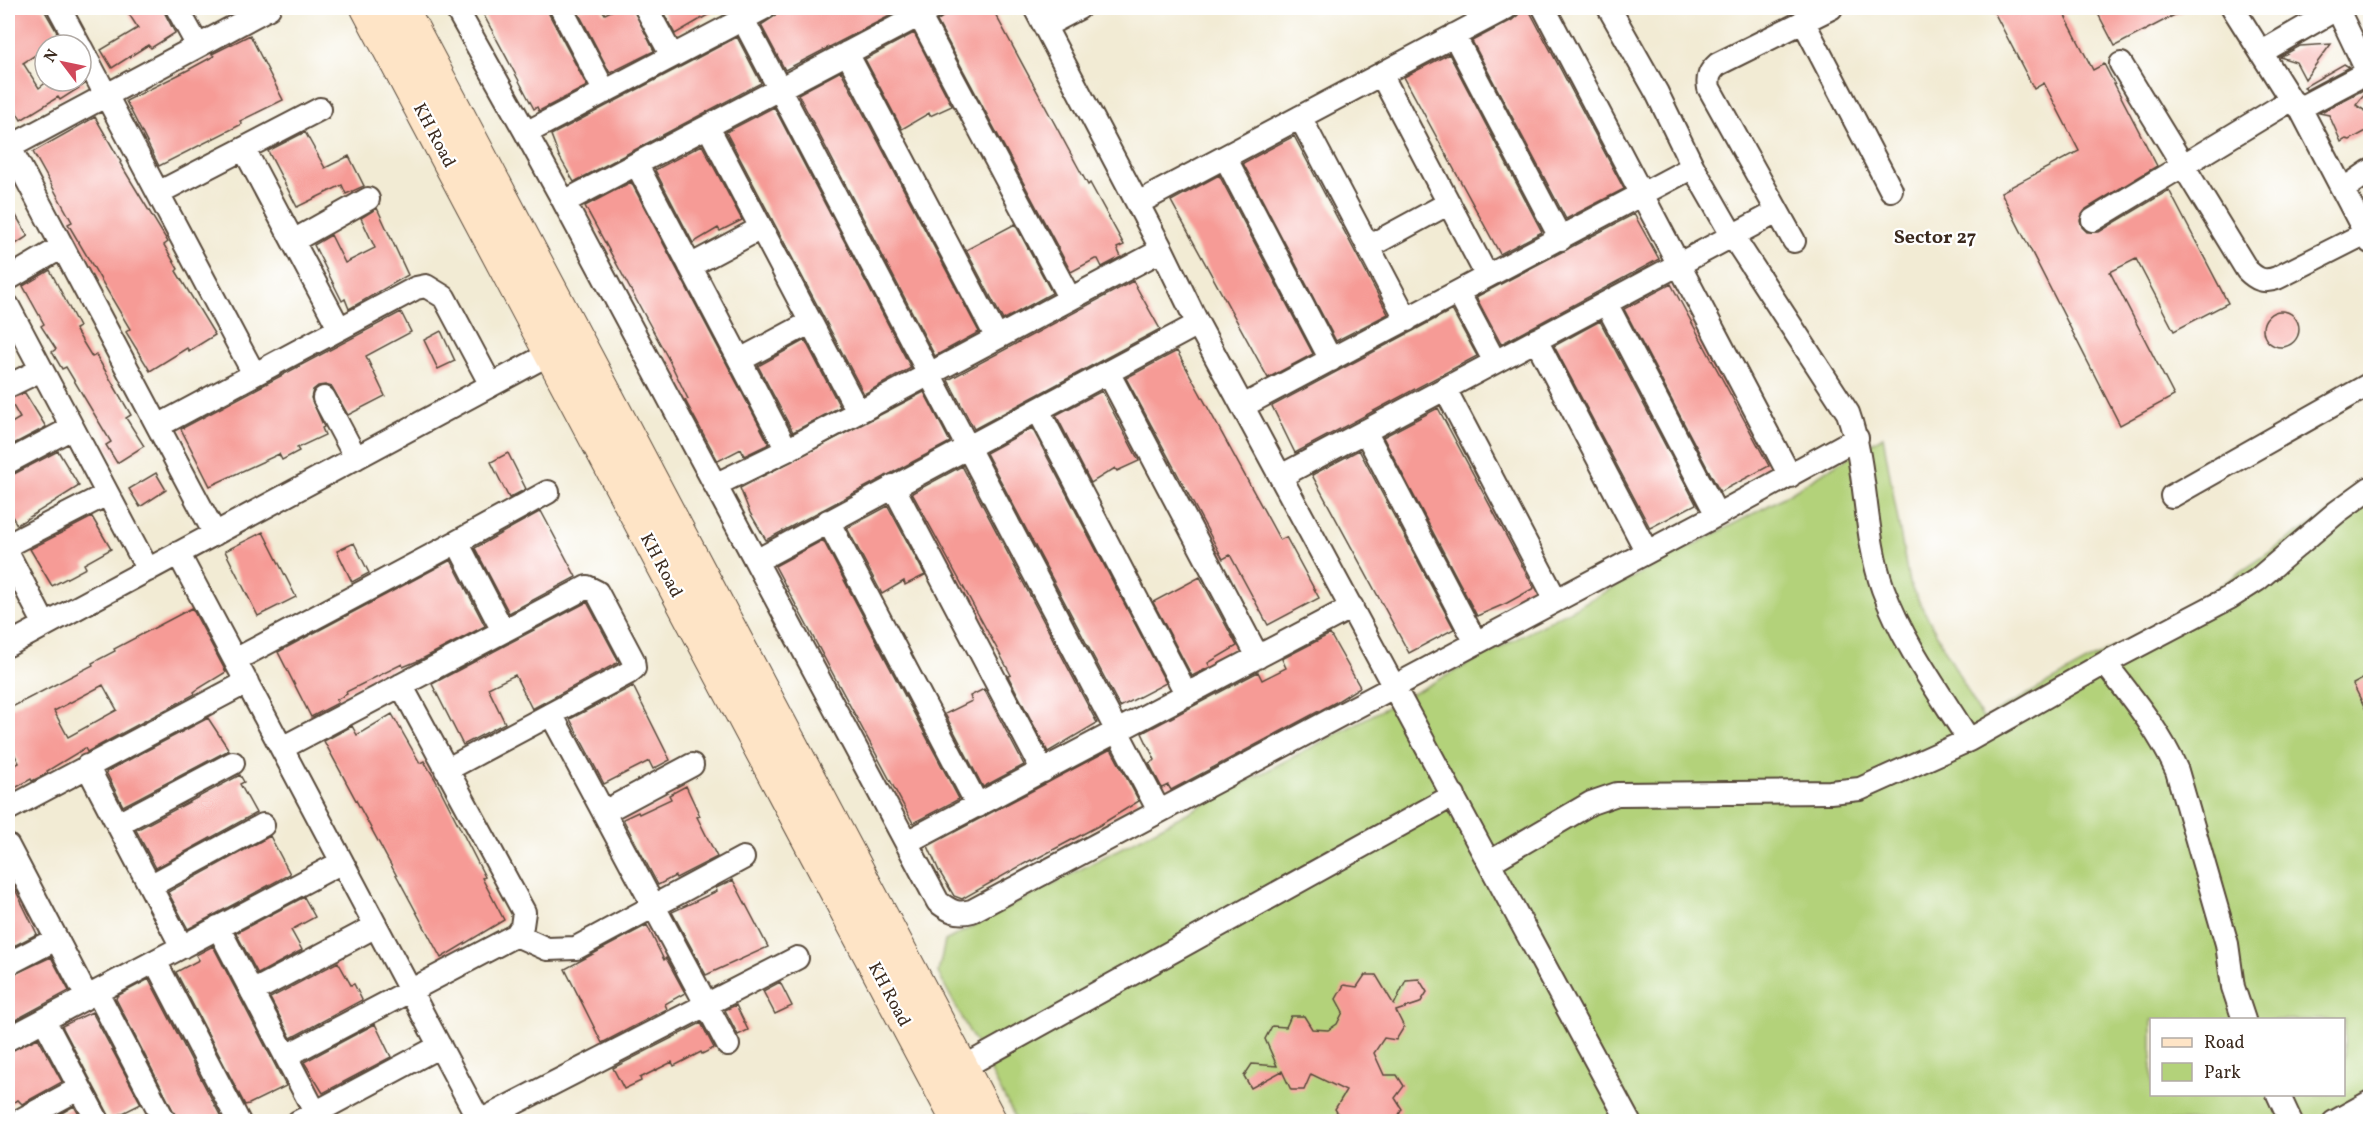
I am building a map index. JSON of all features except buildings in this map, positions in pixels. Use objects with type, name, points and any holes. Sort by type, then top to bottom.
[{"type":"main road","name":"KH Road","points":[[367,8],[563,347],[991,1122]]},
{"type":"main road","name":"KH Road","points":[[402,8],[563,347],[958,1122]]},
{"type":"street","points":[[59,8],[72,33]]},
{"type":"street","points":[[177,8],[198,46]]},
{"type":"street","points":[[215,534],[8,146],[269,8]]},
{"type":"street","points":[[456,8],[564,202],[939,902],[960,914],[972,911],[1790,476],[1857,438]]},
{"type":"street","points":[[561,8],[605,92]]},
{"type":"street","points":[[646,8],[672,57]]},
{"type":"street","points":[[526,133],[672,57],[740,13],[764,8]]},
{"type":"street","points":[[1079,8],[1040,17],[1162,250],[1198,324],[1353,607],[1629,1122]]},
{"type":"street","points":[[1138,204],[1506,8]]},
{"type":"street","points":[[1544,8],[1790,476]]},
{"type":"street","points":[[1609,8],[1657,93],[1693,167],[1732,235],[1848,413],[1857,438],[1872,544],[1883,588],[1902,634],[1969,740]]},
{"type":"street","points":[[1794,241],[1709,88],[1707,80],[1710,71],[1718,64],[1831,8]]},
{"type":"street","points":[[2121,63],[2247,270],[2256,279],[2267,282],[2368,237],[2344,189],[2295,104],[2233,8]]},
{"type":"street","points":[[2093,219],[2184,165],[2295,104],[2369,75],[2337,8],[2262,52]]},
{"type":"street","points":[[564,202],[926,11],[1070,299]]},
{"type":"street","points":[[740,13],[1159,811]]},
{"type":"street","points":[[1803,21],[1891,190]]},
{"type":"street","points":[[1454,35],[1561,238]]},
{"type":"street","points":[[847,53],[997,338]]},
{"type":"street","points":[[93,71],[254,374]]},
{"type":"street","points":[[1381,74],[1487,276]]},
{"type":"street","points":[[158,194],[320,109]]},
{"type":"street","points":[[1300,117],[1407,320]]},
{"type":"street","points":[[708,127],[858,412]]},
{"type":"street","points":[[244,149],[339,328]]},
{"type":"street","points":[[1225,157],[1331,360]]},
{"type":"street","points":[[637,165],[786,450]]},
{"type":"street","points":[[1243,406],[1693,167]]},
{"type":"street","points":[[2344,189],[2370,171]]},
{"type":"street","points":[[293,241],[368,199]]},
{"type":"street","points":[[1368,247],[1449,203]]},
{"type":"street","points":[[1281,476],[1778,212]]},
{"type":"street","points":[[690,266],[761,228]]},
{"type":"street","points":[[8,279],[62,247]]},
{"type":"street","points":[[715,485],[786,450],[1162,250]]},
{"type":"street","points":[[158,426],[339,328],[416,288],[426,286],[444,297],[491,385]]},
{"type":"street","points":[[1458,292],[1495,362]]},
{"type":"street","points":[[1606,303],[1717,515]]},
{"type":"street","points":[[8,306],[148,570]]},
{"type":"street","points":[[740,360],[811,322]]},
{"type":"street","points":[[756,561],[1198,324]]},
{"type":"street","points":[[1536,340],[1647,552]]},
{"type":"street","points":[[8,645],[563,347]]},
{"type":"street","points":[[8,386],[42,370]]},
{"type":"street","points":[[1108,372],[1258,657]]},
{"type":"street","points":[[2172,496],[2370,384]]},
{"type":"street","points":[[1445,389],[1556,600]]},
{"type":"street","points":[[324,398],[356,458]]},
{"type":"street","points":[[1038,410],[1187,695]]},
{"type":"street","points":[[8,462],[72,428]]},
{"type":"street","points":[[1365,431],[1476,643]]},
{"type":"street","points":[[893,486],[1043,771]]},
{"type":"street","points":[[1490,862],[1591,803],[1617,794],[1830,792],[1860,789],[1969,740],[2105,663],[2229,598],[2257,580],[2337,512],[2370,488]]},
{"type":"street","points":[[235,660],[548,492]]},
{"type":"street","points":[[8,545],[107,494]]},
{"type":"street","points":[[828,521],[978,806]]},
{"type":"street","points":[[457,542],[503,631]]},
{"type":"street","points":[[178,553],[480,1121],[797,958]]},
{"type":"street","points":[[8,554],[45,625]]},
{"type":"street","points":[[282,748],[587,587],[597,592],[633,660],[634,668],[446,770]]},
{"type":"street","points":[[907,842],[1353,607]]},
{"type":"street","points":[[2105,663],[2153,725],[2166,745],[2177,771],[2227,944],[2233,987],[2243,1018]]},
{"type":"street","points":[[8,809],[247,682]]},
{"type":"street","points":[[286,1056],[516,935],[522,926],[524,912],[401,685]]},
{"type":"street","points":[[551,714],[728,1045]]},
{"type":"street","points":[[117,825],[233,763]]},
{"type":"street","points":[[604,812],[692,765]]},
{"type":"street","points":[[87,766],[182,946]]},
{"type":"street","points":[[962,1068],[1454,795]]},
{"type":"street","points":[[150,886],[263,825]]},
{"type":"street","points":[[8,846],[16,881],[92,994],[162,1120]]},
{"type":"street","points":[[516,935],[547,949],[576,948],[743,858]]},
{"type":"street","points":[[8,1039],[342,862]]},
{"type":"street","points":[[252,992],[376,926]]},
{"type":"street","points":[[218,927],[286,1056],[307,1117],[440,1046]]},
{"type":"street","points":[[8,964],[56,939]]},
{"type":"street","points":[[155,961],[239,1122]]},
{"type":"street","points":[[44,1020],[98,1122]]},
{"type":"street","points":[[17,1122],[80,1088]]},
{"type":"street","points":[[2278,1096],[2291,1122]]},
{"type":"street","points":[[2334,1122],[2370,1102]]},
{"type":"green space","points":[[1883,436],[1909,583],[1983,719],[2196,602],[2370,485],[2370,1108],[2346,1121],[1017,1121],[938,973],[945,941],[1775,502]]},
{"type":"district","name":"Sector 27","points":[[1935,236]]}]
